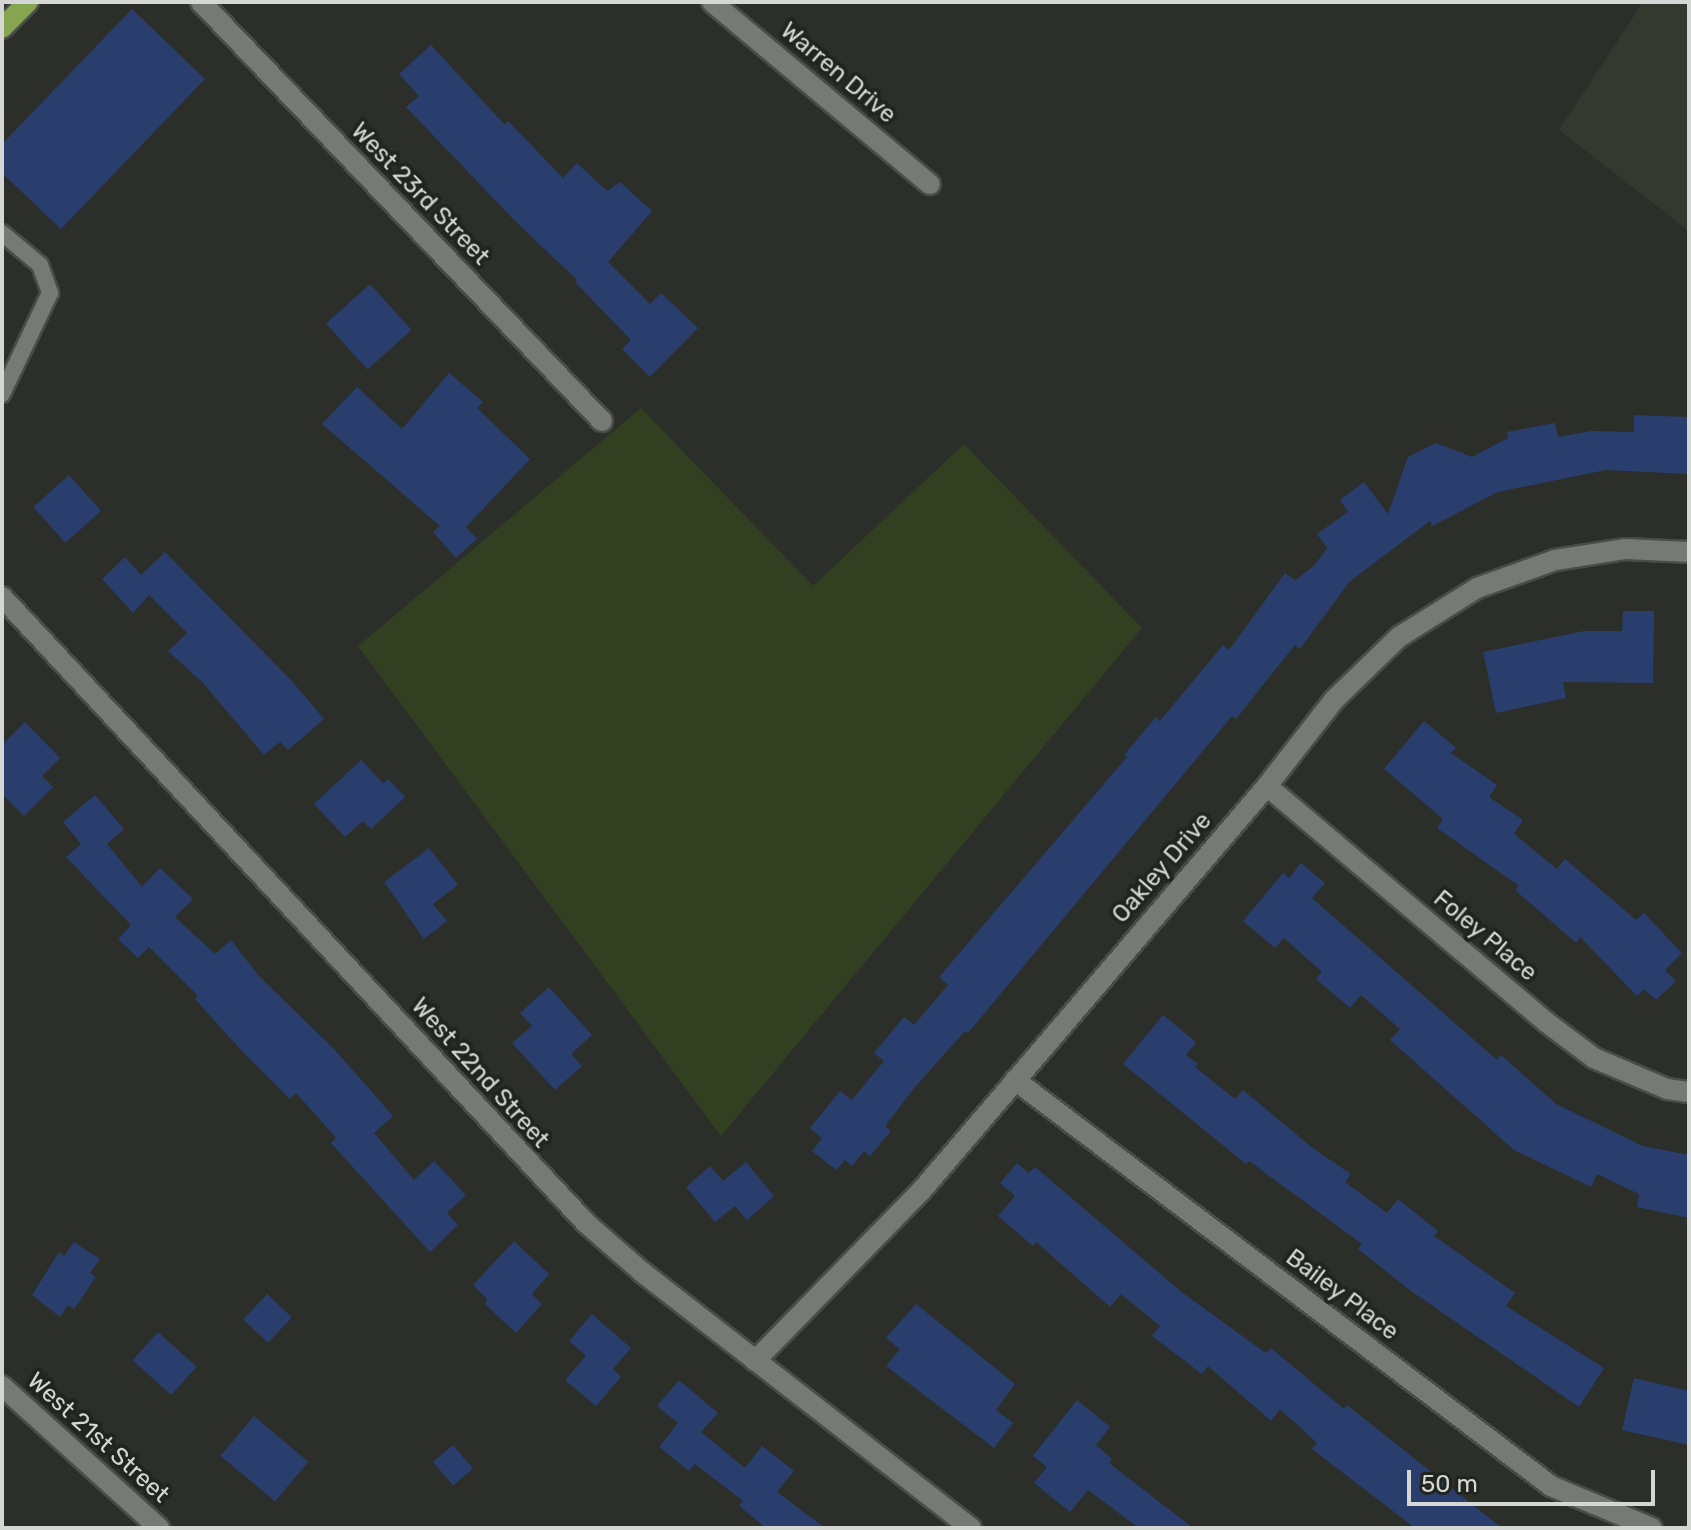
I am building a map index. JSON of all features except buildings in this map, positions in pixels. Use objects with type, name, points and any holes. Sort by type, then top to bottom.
[{"type":"main road","points":[[2,28],[28,2]]},
{"type":"street","name":"West 23rd Street","points":[[201,2],[602,421]]},
{"type":"street","name":"Warren Drive","points":[[712,2],[930,184]]},
{"type":"street","name":"Oakley Drive","points":[[755,1361],[922,1190],[1267,786],[1334,700],[1399,637],[1477,588],[1555,560],[1626,549],[1689,552]]},
{"type":"street","name":"West 22nd Street","points":[[2,597],[556,1193],[642,1272],[971,1528]]},
{"type":"street","name":"Foley Place","points":[[1267,786],[1546,1022],[1594,1058],[1667,1089],[1689,1092]]},
{"type":"street","name":"Bailey Place","points":[[1015,1080],[1551,1486],[1652,1528]]},
{"type":"street","name":"West 21st Street","points":[[2,1386],[159,1528]]},
{"type":"lane","points":[[2,233],[40,265],[50,293],[2,394]]},
{"type":"shaded area","points":[[1643,2],[1689,2],[1689,231],[1559,130]]},
{"type":"green space","points":[[641,408],[813,586],[964,444],[1142,628],[721,1136],[358,646]]}]
